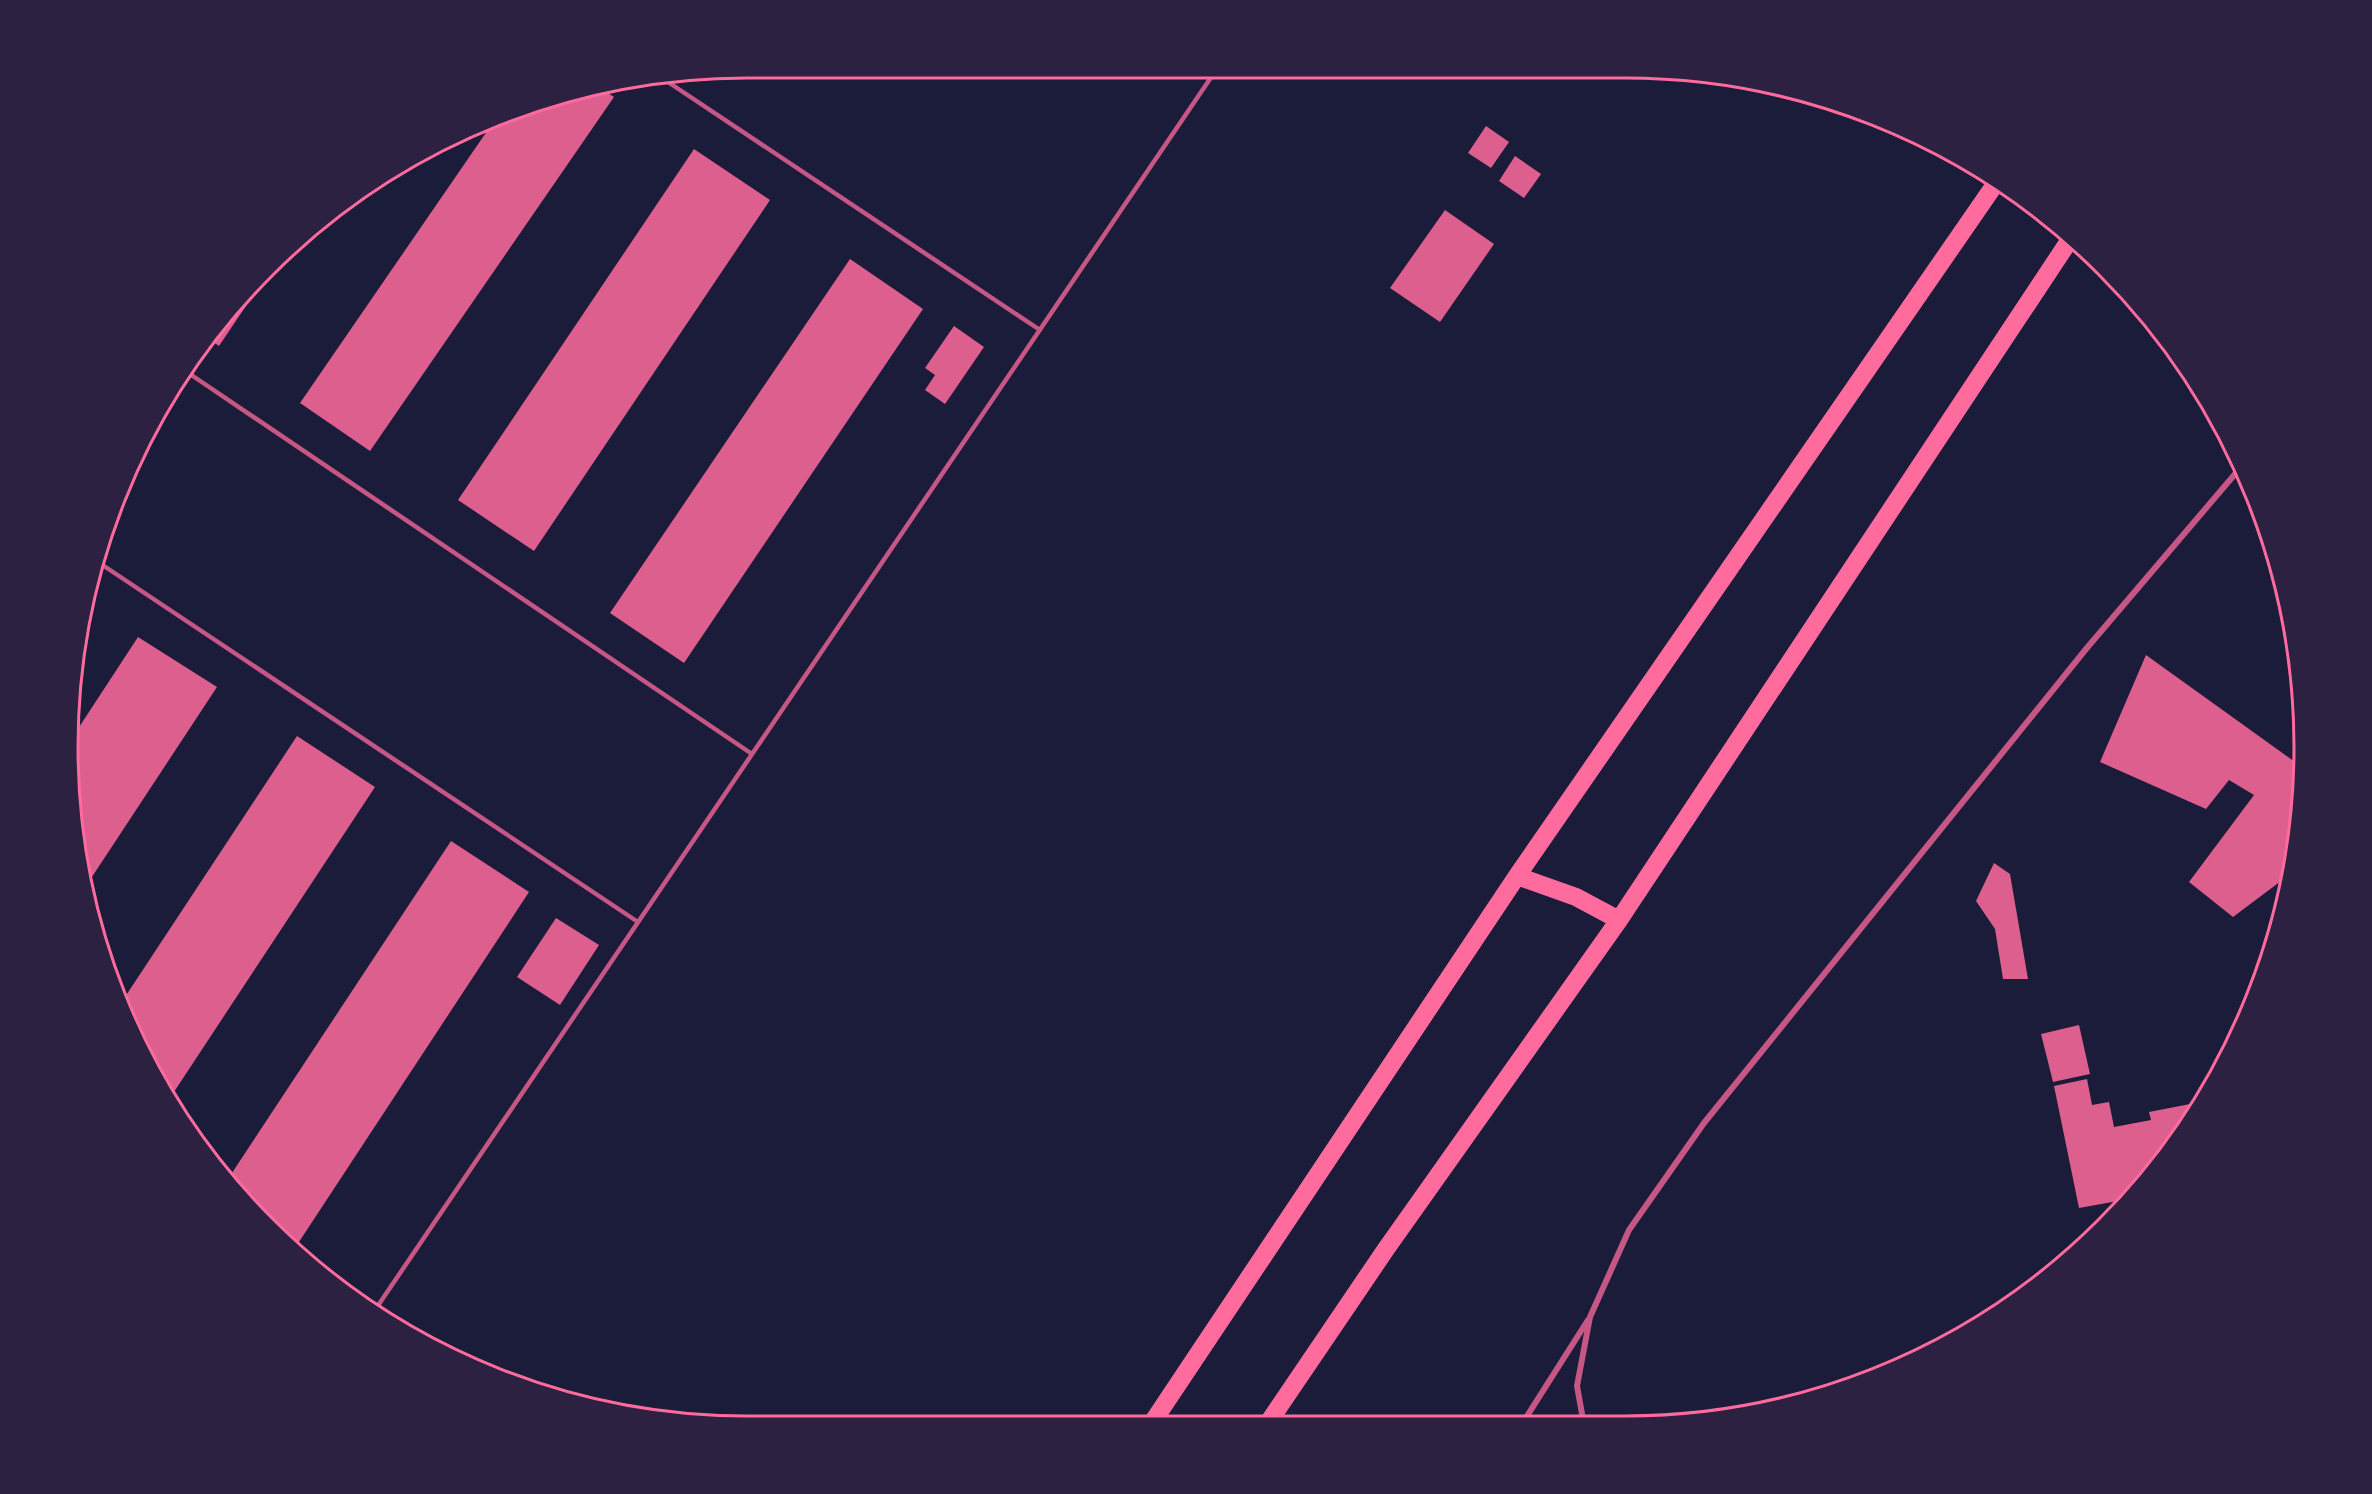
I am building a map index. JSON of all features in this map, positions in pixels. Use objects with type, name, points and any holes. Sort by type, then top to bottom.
[{"type":"highway","points":[[1157,1416],[1516,876],[1992,188]]},
{"type":"highway","points":[[1273,1416],[1386,1249],[1619,920],[2067,245]]},
{"type":"highway","points":[[1516,876],[1576,897],[1619,920]]},
{"type":"street","points":[[1527,1416],[1590,1317],[1629,1230],[1704,1123],[2086,649],[2235,474]]},
{"type":"street","points":[[1582,1416],[1577,1386],[1590,1317]]},
{"type":"lane","points":[[378,1305],[1211,78]]},
{"type":"lane","points":[[669,83],[1040,330]]},
{"type":"lane","points":[[191,375],[752,754]]},
{"type":"lane","points":[[104,566],[638,922]]},
{"type":"building","points":[[608,93],[614,97],[370,451],[300,403],[487,131],[574,101]]},
{"type":"building","points":[[1486,126],[1509,142],[1491,168],[1468,153]]},
{"type":"building","points":[[694,149],[770,200],[534,551],[458,500]]},
{"type":"building","points":[[1515,156],[1541,174],[1524,198],[1499,181]]},
{"type":"building","points":[[1445,210],[1494,244],[1440,322],[1390,288]]},
{"type":"building","points":[[850,259],[923,309],[684,663],[610,613]]},
{"type":"building","points":[[251,299],[219,346],[214,343]]},
{"type":"building","points":[[954,326],[984,347],[945,404],[925,390],[935,375],[925,368]]},
{"type":"building","points":[[138,637],[217,687],[91,878],[79,791],[78,728]]},
{"type":"building","points":[[2146,655],[2294,761],[2293,791],[2280,882],[2233,917],[2189,882],[2254,795],[2229,780],[2206,809],[2100,762]]},
{"type":"building","points":[[297,736],[375,787],[174,1092],[147,1043],[126,995]]},
{"type":"building","points":[[451,841],[529,892],[298,1243],[274,1220],[232,1173]]},
{"type":"building","points":[[1994,863],[2010,874],[2028,979],[2003,979],[1995,929],[1976,901]]},
{"type":"building","points":[[556,918],[599,945],[560,1005],[517,977]]},
{"type":"building","points":[[2079,1025],[2090,1074],[2053,1082],[2041,1034]]},
{"type":"building","points":[[2087,1079],[2092,1105],[2109,1102],[2114,1127],[2151,1120],[2149,1112],[2190,1104],[2156,1154],[2115,1201],[2079,1208],[2054,1086]]}]
